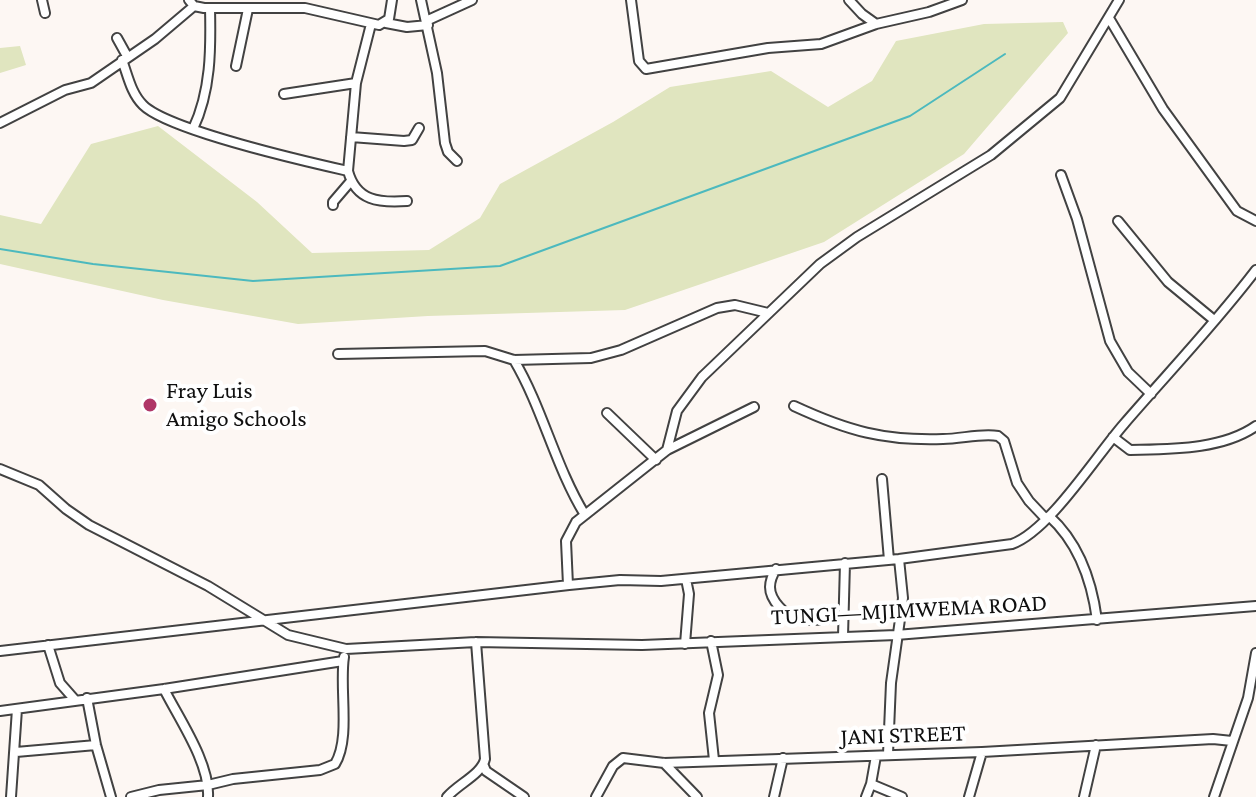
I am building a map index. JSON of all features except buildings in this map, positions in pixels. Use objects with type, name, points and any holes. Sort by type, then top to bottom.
[{"type":"street","points":[[42,0],[45,13]]},
{"type":"street","points":[[386,23],[392,0]]},
{"type":"street","points":[[421,0],[437,73],[445,143],[448,152],[457,161]]},
{"type":"street","points":[[0,123],[65,90],[91,83],[155,39],[191,3],[210,8],[305,8],[371,24],[407,27],[427,23],[472,0]]},
{"type":"street","points":[[631,0],[639,61],[646,69],[768,48],[821,44],[876,24],[929,12],[962,0]]},
{"type":"street","points":[[667,450],[671,428],[688,395],[702,377],[832,255],[991,155],[1060,98],[1119,0]]},
{"type":"street","points":[[852,1],[862,14],[876,24]]},
{"type":"street","points":[[193,129],[208,79],[210,8]]},
{"type":"street","points":[[236,66],[248,9]]},
{"type":"street","points":[[1109,18],[1163,109],[1237,211],[1256,221]]},
{"type":"street","points":[[371,24],[356,83],[348,171],[356,190],[370,200],[407,201]]},
{"type":"street","points":[[117,38],[134,94],[150,111],[193,129],[348,171]]},
{"type":"street","points":[[284,94],[356,83]]},
{"type":"street","points":[[351,137],[412,140],[419,128]]},
{"type":"street","points":[[1061,175],[1077,219],[1110,341],[1128,372],[1151,394]]},
{"type":"street","points":[[333,205],[351,181]]},
{"type":"street","points":[[1118,221],[1168,282],[1214,320]]},
{"type":"street","points":[[0,649],[568,585],[686,579],[1012,544],[1027,539],[1048,518],[1256,270]]},
{"type":"street","points":[[338,354],[485,351],[514,360],[591,358],[604,356],[727,305],[768,313]]},
{"type":"street","points":[[514,360],[532,391],[563,472],[585,515]]},
{"type":"street","points":[[794,406],[826,421],[882,437],[945,439],[998,436],[1004,441],[1021,490],[1066,536],[1088,575],[1097,620]]},
{"type":"street","points":[[568,585],[568,533],[585,515],[667,450],[754,407]]},
{"type":"street","points":[[607,413],[656,460]]},
{"type":"street","points":[[1113,437],[1130,450],[1226,441],[1256,426]]},
{"type":"street","name":"TUNGI—MJIMWEMA ROAD","points":[[0,469],[39,485],[89,525],[208,586],[288,635],[346,649],[476,642],[564,646],[685,644],[896,635],[1256,606]]},
{"type":"street","points":[[882,479],[903,598],[896,635],[888,754]]},
{"type":"street","points":[[843,636],[845,563]]},
{"type":"street","points":[[776,569],[770,591],[779,607],[788,614],[797,619],[843,618]]},
{"type":"street","points":[[685,644],[689,594],[686,579]]},
{"type":"street","points":[[1256,606],[1256,612]]},
{"type":"street","points":[[0,649],[92,636],[98,639]]},
{"type":"street","points":[[711,641],[718,675],[709,713],[714,760]]},
{"type":"street","points":[[476,642],[485,744],[484,766],[486,771],[524,797]]},
{"type":"street","points":[[48,645],[60,683],[75,700]]},
{"type":"street","points":[[131,797],[233,779],[320,770],[335,764],[340,756],[342,736],[343,661],[346,649]]},
{"type":"street","points":[[1214,797],[1248,698],[1256,653]]},
{"type":"street","points":[[0,711],[343,661]]},
{"type":"street","points":[[164,689],[202,763],[208,797]]},
{"type":"street","points":[[87,698],[111,797]]},
{"type":"street","points":[[11,797],[17,709]]},
{"type":"street","name":"JANI STREET","points":[[596,797],[613,766],[623,758],[664,763],[982,752],[1213,739],[1232,741]]},
{"type":"street","points":[[16,752],[96,745]]},
{"type":"street","points":[[1084,797],[1096,745]]},
{"type":"street","points":[[969,797],[982,752]]},
{"type":"street","points":[[866,797],[876,756]]},
{"type":"street","points":[[774,797],[783,758]]},
{"type":"street","points":[[664,763],[697,797]]},
{"type":"street","points":[[447,797],[484,766]]},
{"type":"street","points":[[871,784],[902,797]]},
{"type":"green space","points":[[1063,22],[1068,33],[964,154],[824,242],[625,310],[428,316],[298,324],[163,300],[0,264],[0,215],[41,224],[91,144],[158,126],[257,202],[312,253],[429,250],[480,218],[500,184],[670,87],[771,71],[828,107],[872,81],[896,41],[984,24]]},
{"type":"green space","points":[[20,46],[26,65],[0,73],[0,48]]},
{"type":"waterway","points":[[0,249],[93,264],[253,281],[500,266],[910,116],[1005,54]]},
{"type":"place","name":"Fray Luis Amigo Schools","points":[[150,405]]}]
